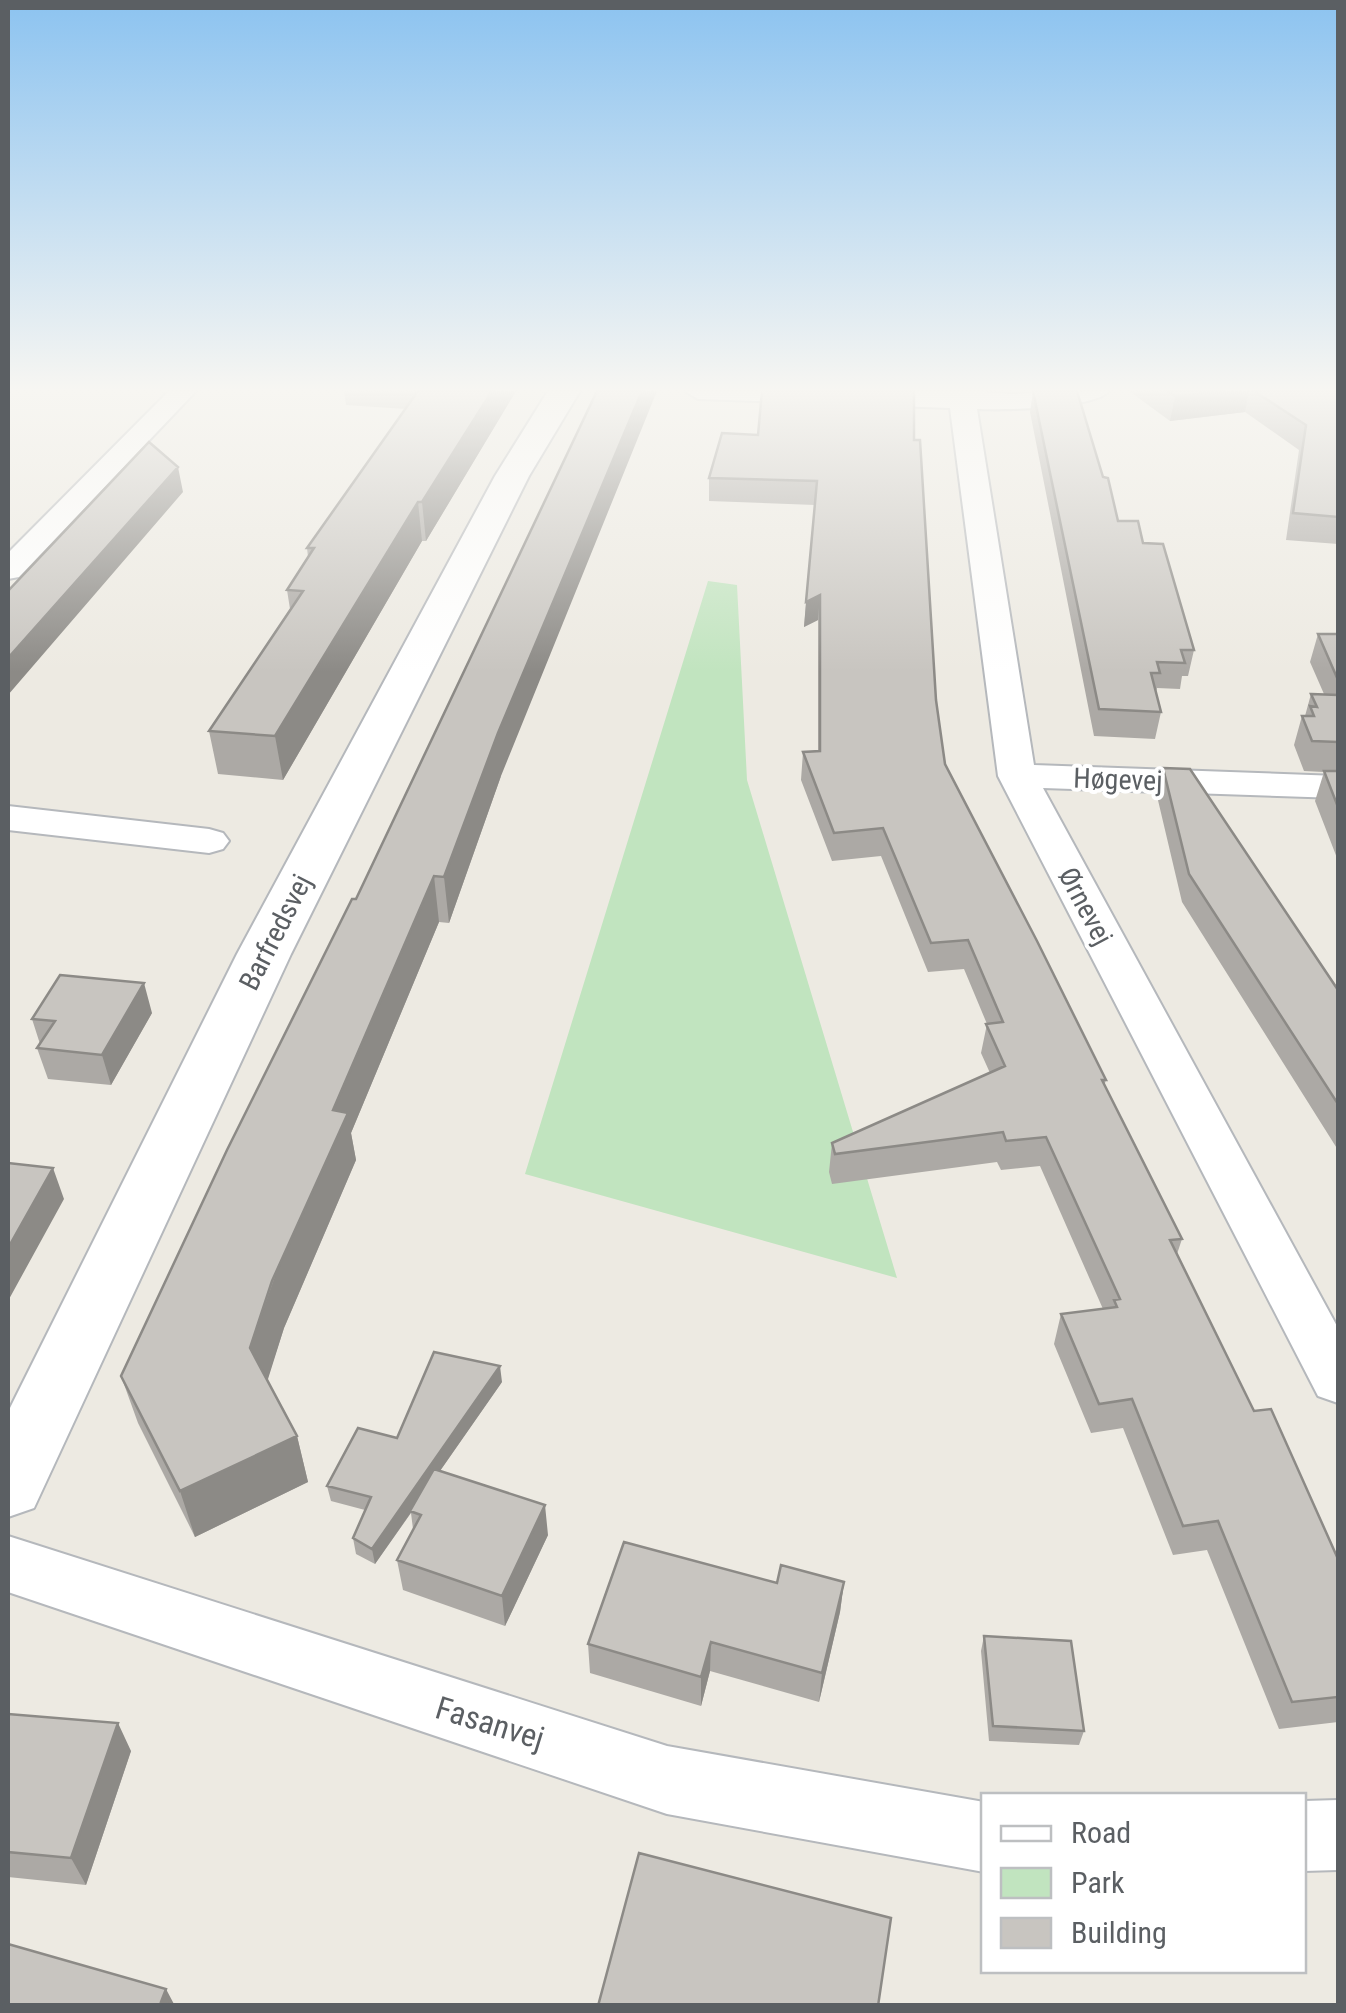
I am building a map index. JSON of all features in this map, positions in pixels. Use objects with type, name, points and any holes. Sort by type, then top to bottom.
[{"type":"street","points":[[8,570],[90,485]]},
{"type":"street","name":"Barfredsvej","points":[[8,1485],[271,939],[507,485]]},
{"type":"street","name":"Ørnevej","points":[[974,485],[1017,776],[1338,1380]]},
{"type":"street","name":"Høgevej","points":[[1017,776],[1338,787]]},
{"type":"street","points":[[8,818],[209,841]]},
{"type":"street","name":"Fasanvej","points":[[8,1564],[667,1780],[981,1836]]},
{"type":"street","points":[[1306,1836],[1338,1835]]},
{"type":"green space","points":[[708,581],[737,585],[747,780],[897,1278],[525,1174]]},
{"type":"building","points":[[108,485],[162,485],[8,658],[8,591]]},
{"type":"building","points":[[352,485],[433,485],[422,502],[418,502],[275,736],[209,731],[303,591],[287,590],[314,548],[307,548]]},
{"type":"building","points":[[552,485],[602,485],[498,733],[444,877],[434,876],[333,1110],[348,1113],[272,1281],[250,1348],[297,1436],[180,1491],[121,1376],[227,1150],[352,899],[356,899]]},
{"type":"building","points":[[817,485],[923,485],[936,700],[945,764],[1037,941],[1182,1239],[1170,1240],[1254,1411],[1271,1409],[1338,1559],[1338,1697],[1292,1702],[1218,1521],[1183,1526],[1132,1399],[1099,1404],[1061,1314],[1117,1307],[1114,1300],[1120,1299],[1046,1137],[1006,1141],[1003,1132],[835,1154],[832,1143],[1005,1066],[986,1024],[1003,1022],[968,940],[931,943],[883,828],[834,833],[803,752],[820,751],[820,595],[806,602]]},
{"type":"building","points":[[1052,485],[1110,485],[1118,521],[1138,521],[1143,543],[1163,544],[1194,650],[1181,650],[1185,663],[1157,662],[1160,673],[1151,673],[1161,712],[1099,709]]},
{"type":"building","points":[[1297,485],[1338,485],[1338,517],[1293,513]]},
{"type":"building","points":[[1318,634],[1338,634],[1338,680]]},
{"type":"building","points":[[1311,694],[1338,695],[1338,742],[1312,741],[1302,716],[1314,716],[1310,706],[1317,707]]},
{"type":"building","points":[[1163,768],[1190,769],[1338,990],[1338,1104],[1189,874]]},
{"type":"building","points":[[1324,771],[1338,771],[1338,807]]},
{"type":"building","points":[[60,975],[144,983],[102,1055],[37,1048],[55,1021],[32,1019]]},
{"type":"building","points":[[8,1163],[53,1168],[8,1248]]},
{"type":"building","points":[[434,1352],[500,1366],[372,1549],[353,1538],[371,1497],[327,1486],[358,1428],[397,1438]]},
{"type":"building","points":[[434,1469],[545,1505],[502,1596],[397,1560],[421,1515],[410,1511]]},
{"type":"building","points":[[624,1542],[777,1583],[781,1565],[844,1582],[822,1673],[711,1642],[701,1677],[588,1644]]},
{"type":"building","points":[[984,1636],[1071,1641],[1084,1731],[993,1726]]},
{"type":"building","points":[[8,1714],[118,1723],[71,1858],[8,1852]]},
{"type":"building","points":[[639,1853],[891,1918],[878,2006],[598,2006]]},
{"type":"building","points":[[8,1944],[166,1989],[161,2002],[175,2006],[8,2006]]}]
